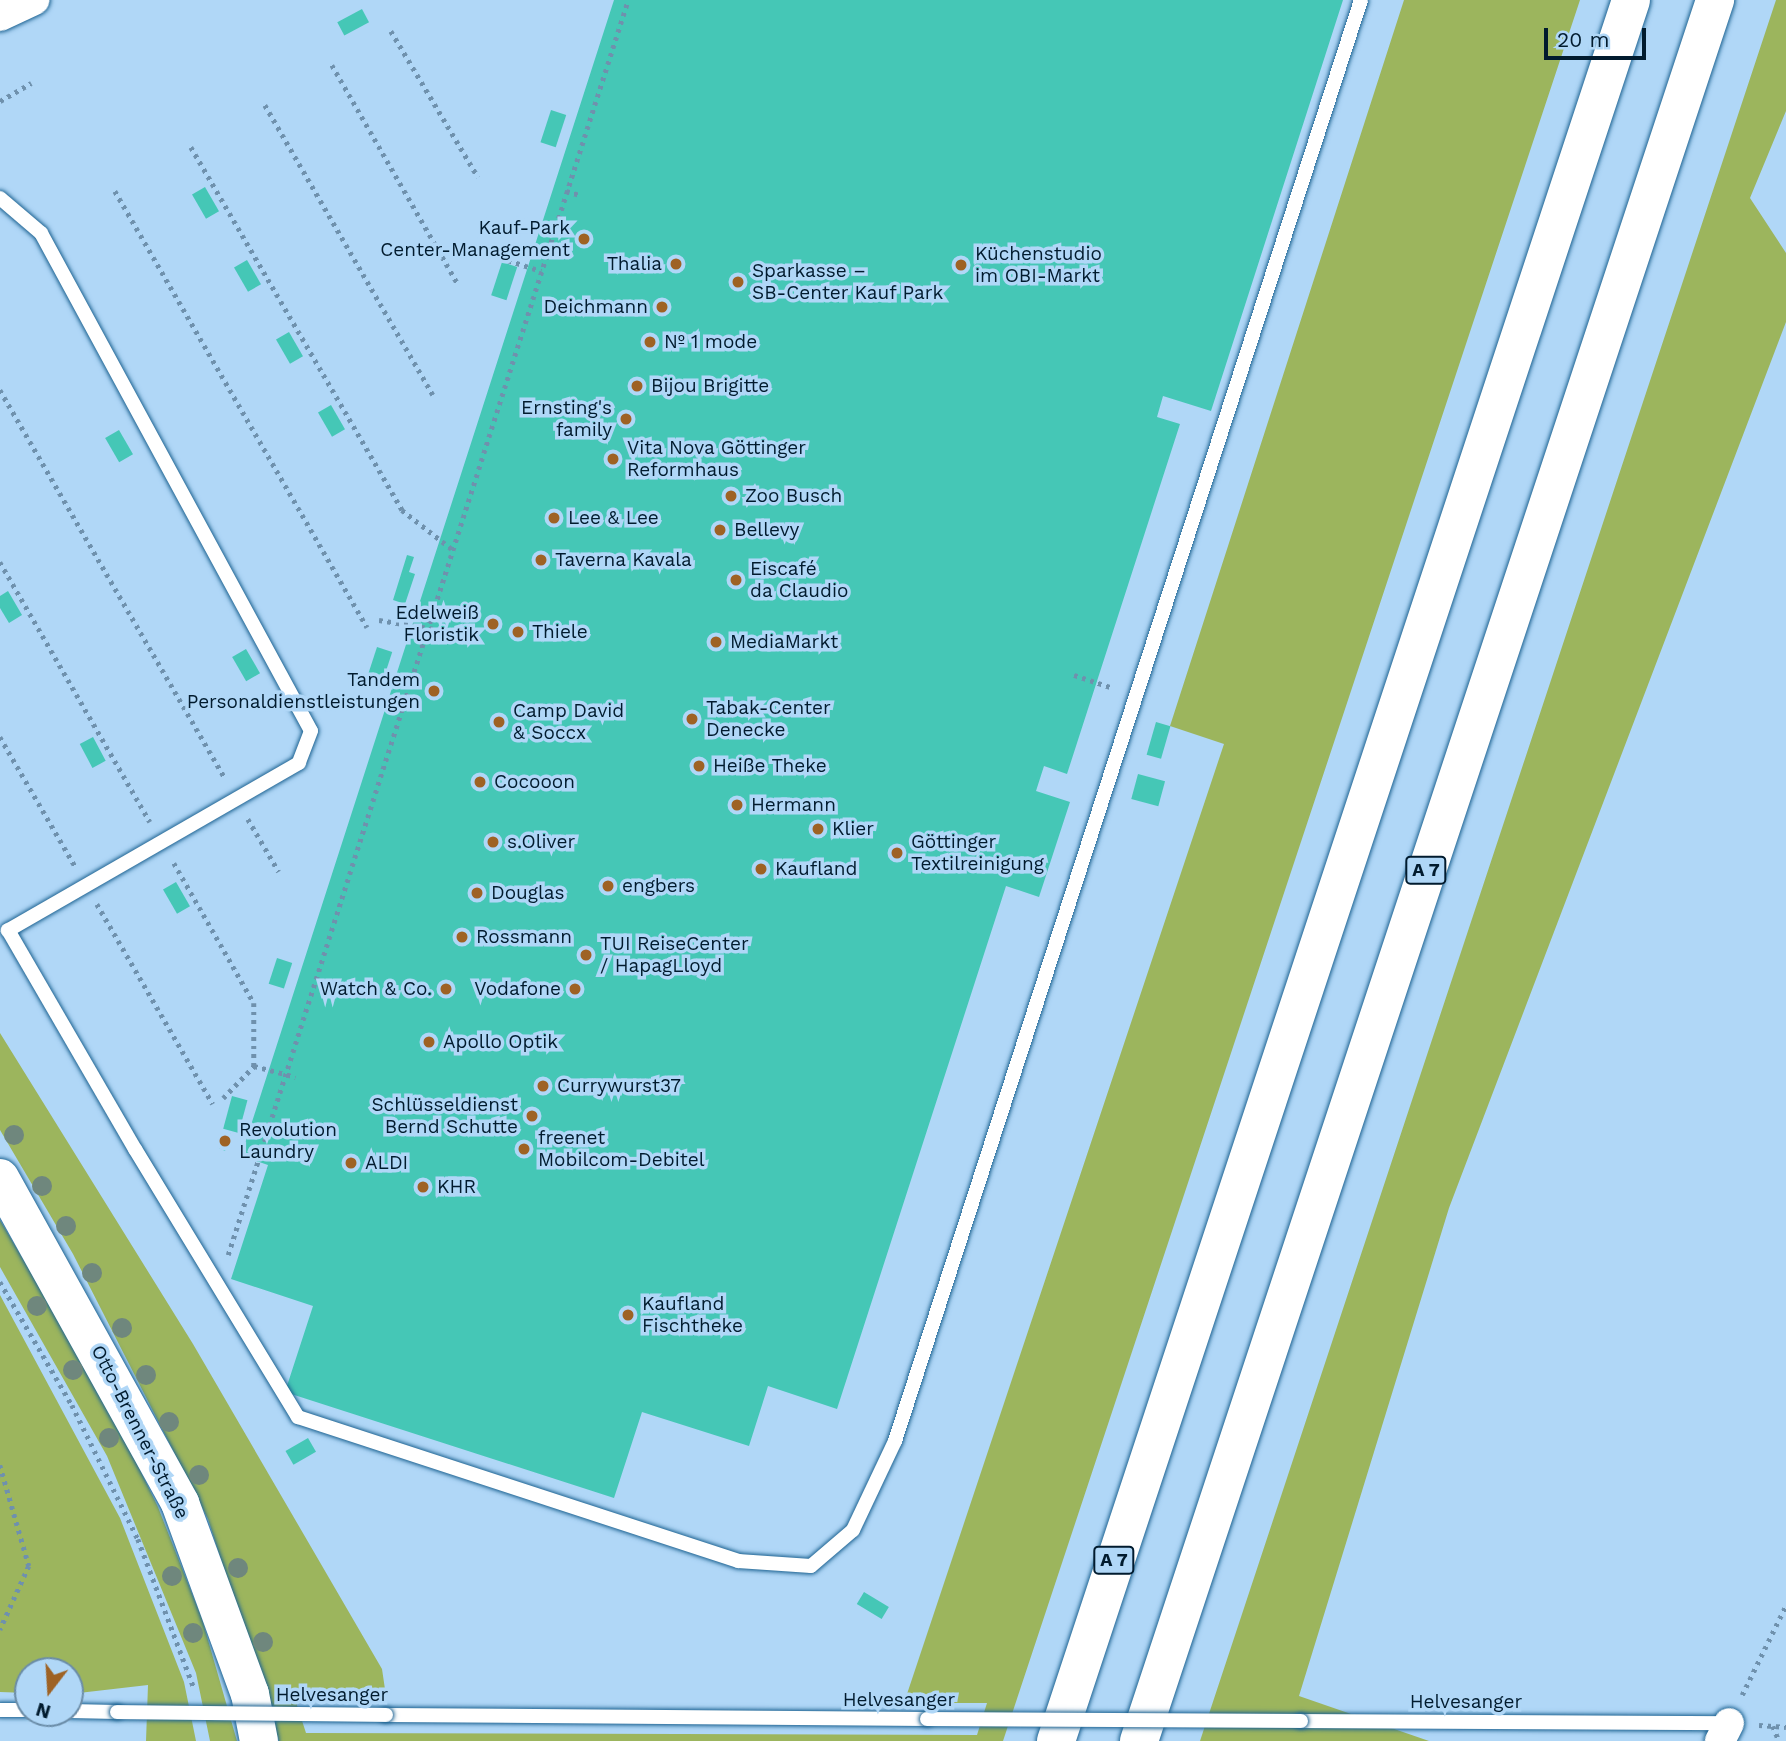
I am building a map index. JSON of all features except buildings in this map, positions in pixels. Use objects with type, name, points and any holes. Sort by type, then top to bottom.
[{"type":"main road","name":"A 7","points":[[1056,1741],[1631,0]]},
{"type":"main road","name":"A 7","points":[[1139,1741],[1715,0]]},
{"type":"main road","name":"Otto-Brenner-Straße","points":[[0,1178],[180,1503],[250,1695],[259,1741]]},
{"type":"street","points":[[0,16],[34,0]]},
{"type":"lane","points":[[0,198],[41,233],[311,731],[299,763],[8,930],[218,1289],[299,1417],[738,1561],[811,1566],[832,1553],[853,1530],[895,1441],[1361,0]]},
{"type":"lane","name":"Helvesanger","points":[[84,1711],[1301,1721],[1724,1732]]},
{"type":"path","points":[[218,1289],[628,0]]},
{"type":"path","points":[[391,31],[478,177]]},
{"type":"path","points":[[332,65],[458,284]]},
{"type":"path","points":[[0,101],[31,83]]},
{"type":"path","points":[[264,105],[433,395]]},
{"type":"path","points":[[191,147],[402,510],[453,549]]},
{"type":"path","points":[[115,191],[368,627]]},
{"type":"path","points":[[566,191],[580,195]]},
{"type":"path","points":[[492,256],[541,271]]},
{"type":"path","points":[[0,390],[279,872]]},
{"type":"path","points":[[379,620],[440,630]]},
{"type":"path","points":[[1074,675],[1137,696]]},
{"type":"path","points":[[0,737],[213,1104]]},
{"type":"path","points":[[223,1098],[254,1066]]},
{"type":"path","points":[[0,1282],[72,1405],[138,1539],[197,1703]]},
{"type":"path","points":[[0,1465],[29,1566],[0,1630]]},
{"type":"path","points":[[1724,1732],[1786,1605]]},
{"type":"path","points":[[1773,1726],[1779,1741]]},
{"type":"green space","points":[[1404,0],[1580,0],[1003,1741],[279,1741],[208,1519],[73,1254],[0,1130],[0,1033],[193,1344],[382,1669],[386,1696],[294,1696],[306,1733],[977,1735],[987,1703],[904,1703],[1224,744],[1170,726]]},
{"type":"green space","points":[[1776,0],[1786,0],[1786,111],[1750,198],[1786,253],[1786,322],[1449,1208],[1299,1696],[1429,1741],[1200,1741]]},
{"type":"green space","points":[[0,1220],[107,1402],[158,1507],[202,1619],[237,1741],[210,1741],[196,1673],[107,1456],[0,1267]]},
{"type":"green space","points":[[0,1295],[120,1518],[184,1682],[196,1741],[146,1741],[148,1685],[84,1692],[84,1657],[14,1657],[14,1692],[0,1692]]},
{"type":"place","name":"Kauf-Park Center-Management","points":[[584,239]]},
{"type":"place","name":"Thalia","points":[[676,264]]},
{"type":"place","name":"Küchenstudio im OBI-Markt","points":[[961,265]]},
{"type":"place","name":"Sparkasse – SB-Center Kauf Park","points":[[738,282]]},
{"type":"place","name":"Deichmann","points":[[662,307]]},
{"type":"place","name":"№ 1 mode","points":[[650,342]]},
{"type":"place","name":"Bijou Brigitte","points":[[637,386]]},
{"type":"place","name":"Ernsting's family","points":[[626,419]]},
{"type":"place","name":"Vita Nova Göttinger Reformhaus","points":[[613,459]]},
{"type":"place","name":"Zoo Busch","points":[[731,496]]},
{"type":"place","name":"Lee & Lee","points":[[554,518]]},
{"type":"place","name":"Bellevy","points":[[720,530]]},
{"type":"place","name":"Taverna Kavala","points":[[541,560]]},
{"type":"place","name":"Eiscafé da Claudio","points":[[736,580]]},
{"type":"place","name":"Edelweiß Floristik","points":[[493,624]]},
{"type":"place","name":"Thiele","points":[[518,632]]},
{"type":"place","name":"MediaMarkt","points":[[716,642]]},
{"type":"place","name":"Tandem Personaldienstleistungen","points":[[434,691]]},
{"type":"place","name":"Tabak-Center Denecke","points":[[692,719]]},
{"type":"place","name":"Camp David & Soccx","points":[[499,722]]},
{"type":"place","name":"Heiße Theke","points":[[699,766]]},
{"type":"place","name":"Cocooon","points":[[480,782]]},
{"type":"place","name":"Hermann","points":[[737,805]]},
{"type":"place","name":"Klier","points":[[818,829]]},
{"type":"place","name":"s.Oliver","points":[[493,842]]},
{"type":"place","name":"Göttinger Textilreinigung","points":[[897,853]]},
{"type":"place","name":"Kaufland","points":[[761,869]]},
{"type":"place","name":"engbers","points":[[608,886]]},
{"type":"place","name":"Douglas","points":[[477,893]]},
{"type":"place","name":"Rossmann","points":[[462,937]]},
{"type":"place","name":"TUI ReiseCenter / HapagLloyd","points":[[586,955]]},
{"type":"place","name":"Watch & Co.","points":[[446,989]]},
{"type":"place","name":"Vodafone","points":[[575,989]]},
{"type":"place","name":"Apollo Optik","points":[[429,1042]]},
{"type":"place","name":"Currywurst37","points":[[543,1086]]},
{"type":"place","name":"Schlüsseldienst Bernd Schutte","points":[[532,1116]]},
{"type":"place","name":"Revolution Laundry","points":[[225,1141]]},
{"type":"place","name":"freenet Mobilcom-Debitel","points":[[524,1149]]},
{"type":"place","name":"ALDI","points":[[351,1163]]},
{"type":"place","name":"KHR","points":[[423,1187]]},
{"type":"place","name":"Kaufland Fischtheke","points":[[628,1315]]}]
